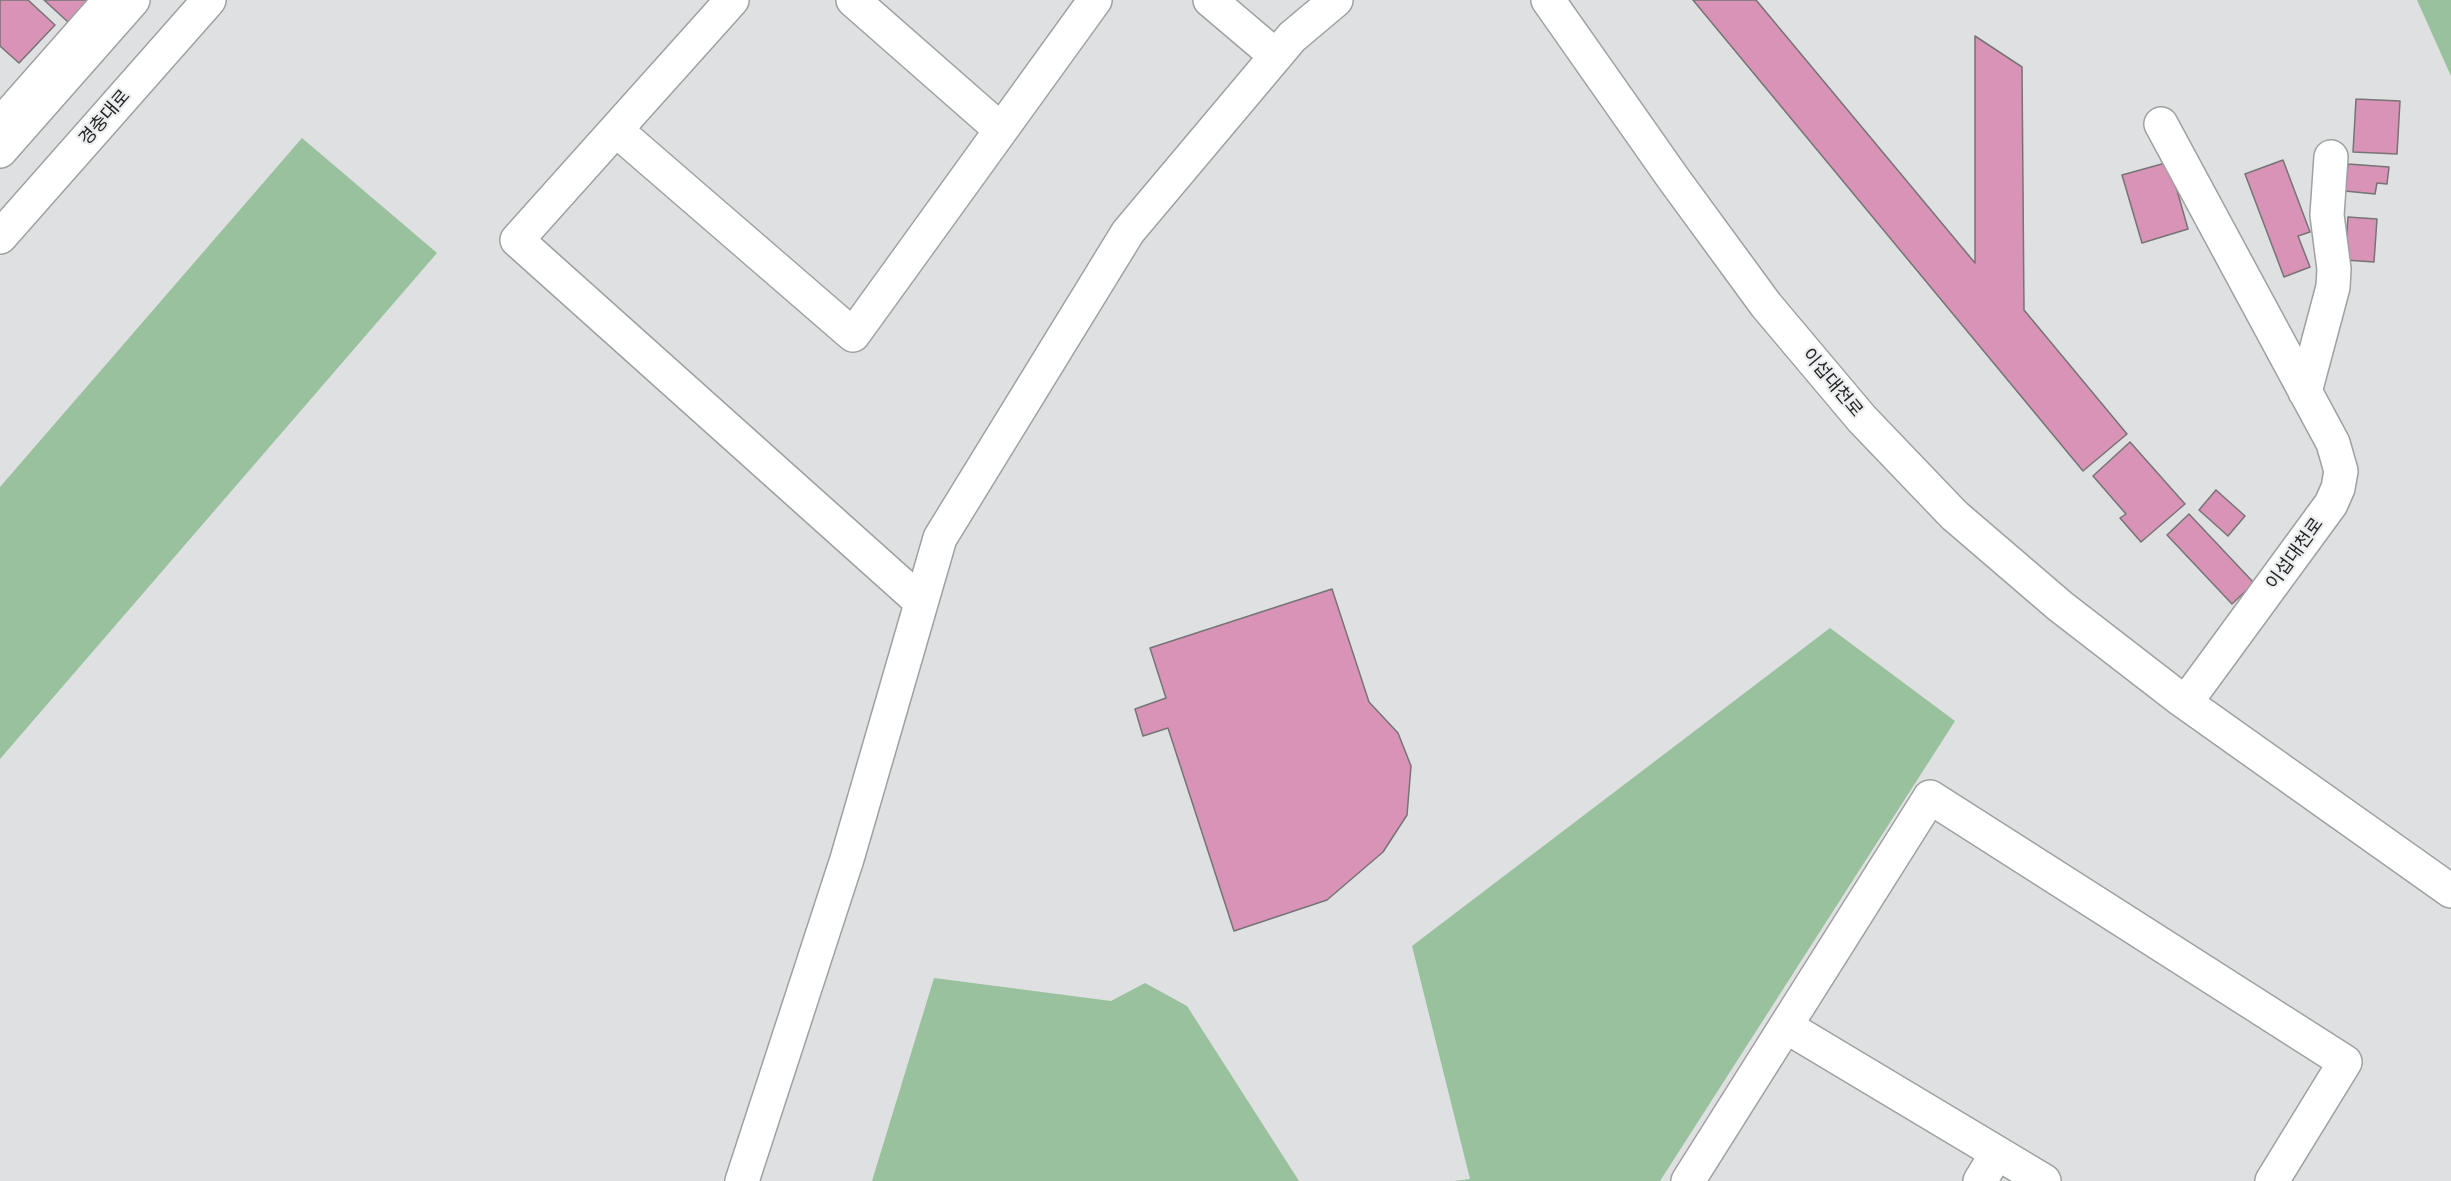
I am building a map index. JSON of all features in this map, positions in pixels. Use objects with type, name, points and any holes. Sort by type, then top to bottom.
[{"type":"street","points":[[0,125],[110,0]]},
{"type":"street","points":[[0,151],[134,0]]},
{"type":"street","name":"경충대로","points":[[0,237],[209,0]]},
{"type":"street","points":[[732,0],[517,240],[921,602]]},
{"type":"street","points":[[853,0],[1001,130]]},
{"type":"street","points":[[616,130],[853,335],[1095,0]]},
{"type":"street","points":[[1210,0],[1276,56]]},
{"type":"street","points":[[742,1181],[847,859],[940,538],[1128,232],[1292,37],[1335,0]]},
{"type":"street","name":"이섭대천로","points":[[1548,0],[1673,178],[1766,305],[1862,419],[1954,515],[2060,606],[2186,702],[2451,891]]},
{"type":"street","name":"이섭대천로","points":[[2161,124],[2305,392],[2338,457],[2341,471],[2338,488],[2331,504],[2186,702]]},
{"type":"street","points":[[2305,392],[2334,278],[2327,215],[2331,157]]},
{"type":"street","points":[[1688,1181],[1930,797],[2345,1062],[2272,1181]]},
{"type":"street","points":[[1787,1027],[2044,1181]]},
{"type":"street","points":[[1980,1181],[1997,1153]]},
{"type":"green space","points":[[2417,0],[2451,0],[2451,76]]},
{"type":"green space","points":[[302,138],[437,253],[0,759],[0,487]]},
{"type":"green space","points":[[1830,628],[1955,721],[1660,1181],[1454,1181],[1470,1179],[1412,946]]},
{"type":"green space","points":[[934,978],[1111,1001],[1145,983],[1187,1006],[1299,1181],[872,1181]]},
{"type":"building","points":[[0,0],[28,0],[55,25],[19,63],[0,46]]},
{"type":"building","points":[[44,0],[89,0],[68,22]]},
{"type":"building","points":[[1693,0],[1756,0],[1975,263],[1975,36],[2022,67],[2024,310],[2127,434],[2083,471]]},
{"type":"building","points":[[2356,99],[2400,101],[2397,154],[2353,152]]},
{"type":"building","points":[[2283,160],[2310,232],[2298,236],[2310,267],[2284,277],[2245,174]]},
{"type":"building","points":[[2169,162],[2188,229],[2142,243],[2122,175]]},
{"type":"building","points":[[2348,164],[2389,167],[2387,184],[2377,183],[2375,194],[2345,191]]},
{"type":"building","points":[[2348,217],[2377,219],[2374,262],[2345,260]]},
{"type":"building","points":[[2130,442],[2185,504],[2141,542],[2120,518],[2126,514],[2093,476]]},
{"type":"building","points":[[2216,490],[2245,516],[2228,536],[2199,510]]},
{"type":"building","points":[[2189,514],[2254,583],[2232,604],[2167,535]]},
{"type":"building","points":[[1332,589],[1369,702],[1398,733],[1411,766],[1407,815],[1383,852],[1327,900],[1234,931],[1168,728],[1143,736],[1135,709],[1166,698],[1150,648]]}]
